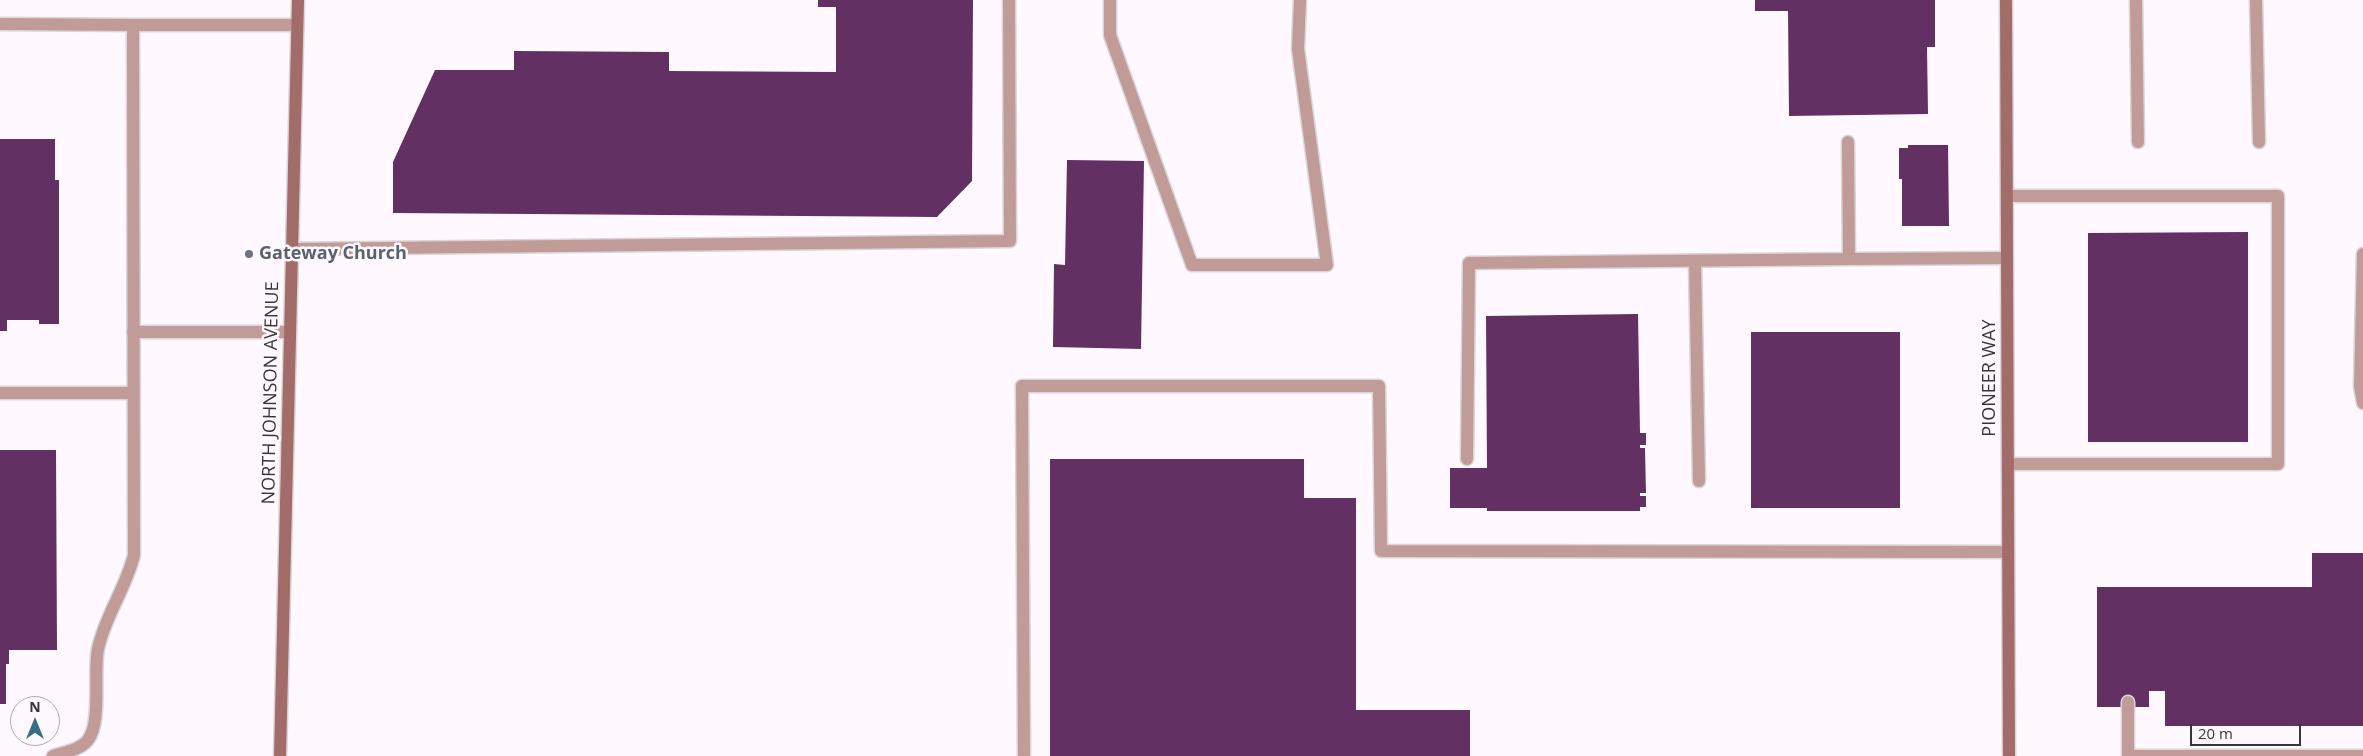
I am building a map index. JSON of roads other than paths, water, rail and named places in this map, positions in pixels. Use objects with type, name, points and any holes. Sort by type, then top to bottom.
[{"type":"main road","name":"NORTH JOHNSON AVENUE","points":[[280,756],[298,0]]},
{"type":"main road","name":"PIONEER WAY","points":[[2006,0],[2009,756]]},
{"type":"lane","points":[[292,249],[1010,241],[1009,0]]},
{"type":"lane","points":[[1110,0],[1110,35],[1192,265],[1327,265],[1298,49],[1300,0]]},
{"type":"lane","points":[[2136,0],[2138,142]]},
{"type":"lane","points":[[2256,0],[2259,142]]},
{"type":"lane","points":[[0,24],[297,25]]},
{"type":"lane","points":[[53,756],[82,746],[89,739],[95,710],[98,650],[130,571],[134,555],[133,24]]},
{"type":"lane","points":[[1848,142],[1849,259]]},
{"type":"lane","points":[[2007,196],[2278,196],[2278,464],[2008,464]]},
{"type":"lane","points":[[2363,254],[2360,386],[2363,403]]},
{"type":"lane","points":[[1467,459],[1469,263],[2007,258]]},
{"type":"lane","points":[[1696,261],[1699,481]]},
{"type":"lane","points":[[133,332],[290,332]]},
{"type":"lane","points":[[1024,756],[1022,386],[1379,386],[1380,551],[2008,552]]},
{"type":"lane","points":[[0,392],[133,392]]},
{"type":"lane","points":[[2128,702],[2128,756],[2363,756]]},
{"type":"place","name":"Gateway Church","points":[[249,254]]}]
